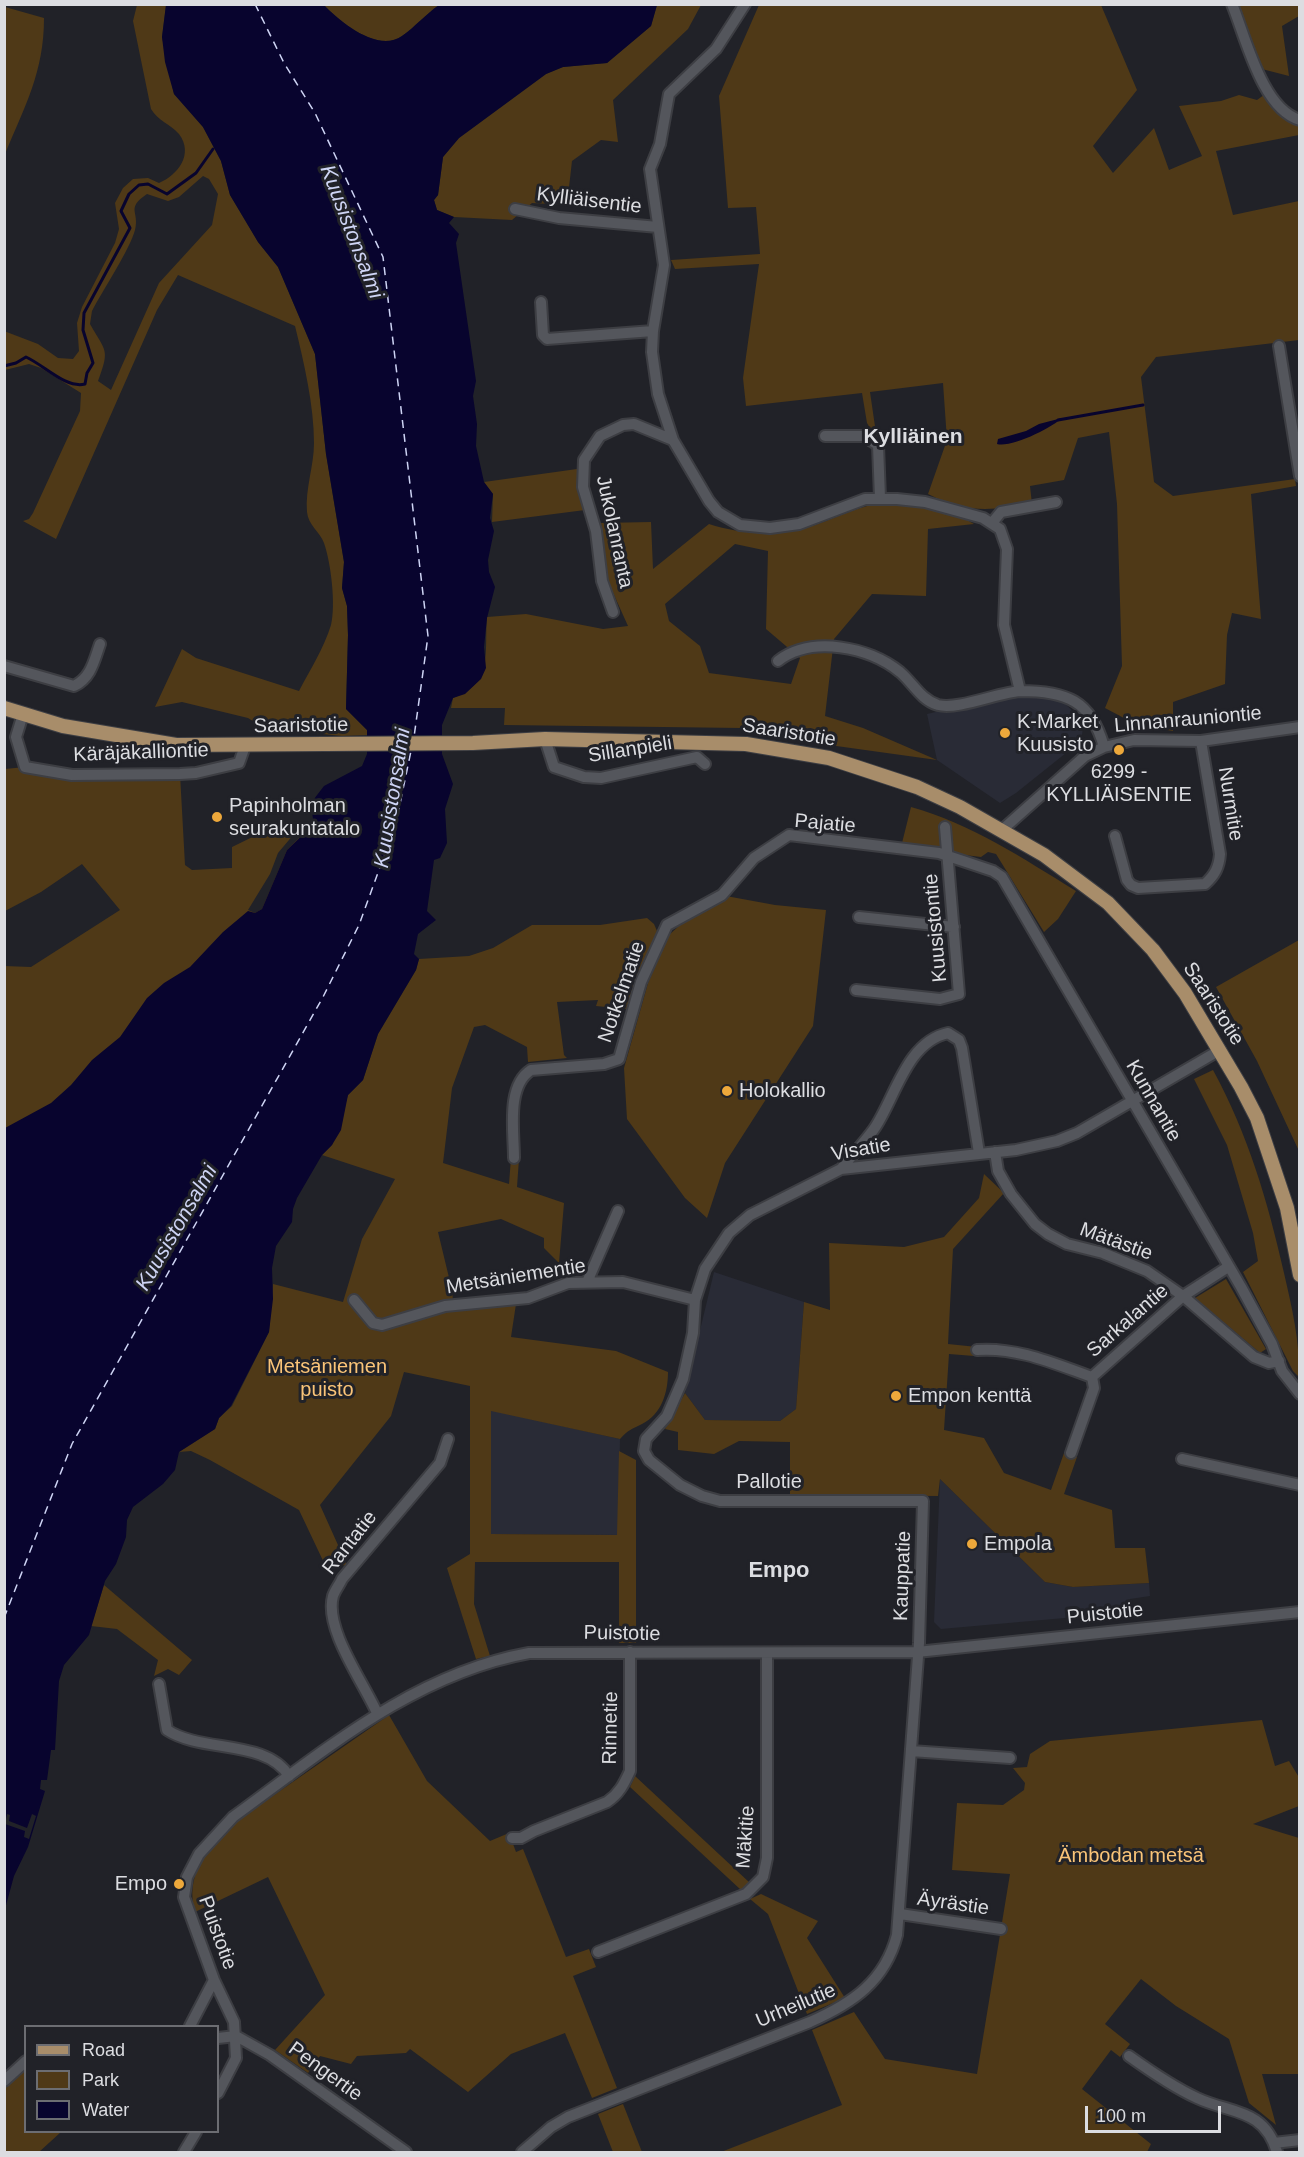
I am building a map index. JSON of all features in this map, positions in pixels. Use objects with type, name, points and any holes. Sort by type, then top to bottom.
[{"type":"main road","name":"Saaristotie","points":[[4,708],[63,726],[152,742],[245,746],[473,743],[545,739],[705,742],[789,749],[863,767],[916,787],[1002,830],[1077,878],[1120,914],[1153,950],[1185,993],[1241,1087],[1268,1148],[1287,1208],[1299,1275]]},
{"type":"street","name":"Kylliäisentie","points":[[745,4],[717,49],[669,94],[662,135],[650,169],[664,265],[652,331],[657,394],[673,440],[709,501],[718,512],[740,525],[770,528],[799,524],[847,504],[880,498],[925,502],[973,514],[992,523]]},
{"type":"street","points":[[1232,4],[1268,92],[1278,108],[1299,120]]},
{"type":"street","name":"Kylliäisentie","points":[[515,209],[559,218],[658,227]]},
{"type":"street","points":[[541,302],[543,335],[546,339],[652,331]]},
{"type":"street","points":[[1279,346],[1299,476]]},
{"type":"street","name":"Jukolanranta","points":[[613,612],[602,581],[596,531],[584,487],[584,460],[600,436],[623,425],[634,424],[673,440]]},
{"type":"street","points":[[825,436],[864,436],[878,445],[880,498]]},
{"type":"street","points":[[1020,691],[1004,625],[1007,549],[1004,537],[992,523],[1001,512],[1056,502]]},
{"type":"street","points":[[4,666],[74,686],[83,682],[89,673],[100,644]]},
{"type":"street","points":[[778,661],[790,654],[819,646],[854,651],[892,666],[927,699],[941,706],[1020,691],[1061,696],[1086,709],[1098,725],[1104,747]]},
{"type":"street","name":"Käräjäkalliontie","points":[[23,714],[16,737],[25,767],[72,775],[196,773],[239,763],[245,746]]},
{"type":"street","name":"Linnanrauniontie","points":[[1002,830],[1077,762],[1104,747],[1134,740],[1202,741],[1299,727]]},
{"type":"street","name":"Sillanpieli","points":[[545,739],[554,767],[584,777],[601,778],[697,757],[705,764]]},
{"type":"street","name":"Nurmitie","points":[[1115,836],[1127,880],[1138,888],[1205,884],[1210,879],[1219,866],[1220,854],[1202,741]]},
{"type":"street","name":"Kuusistontie","points":[[856,990],[940,999],[959,994],[945,826]]},
{"type":"street","name":"Pajatie","points":[[662,933],[667,925],[722,895],[754,858],[789,835],[948,856]]},
{"type":"street","name":"Kunnantie","points":[[948,856],[993,871],[1002,878],[1272,1344],[1282,1371],[1299,1394]]},
{"type":"street","points":[[859,917],[954,927]]},
{"type":"street","name":"Notkelmatie","points":[[514,1158],[518,1082],[531,1070],[604,1064],[618,1059],[641,982],[662,933]]},
{"type":"street","points":[[841,1168],[873,1130],[889,1098],[925,1044],[937,1035],[948,1033],[958,1040],[962,1048],[979,1153]]},
{"type":"street","name":"Visatie","points":[[646,1439],[667,1416],[683,1379],[693,1335],[695,1300],[711,1256],[740,1222],[841,1168],[995,1152],[1057,1141],[1077,1133],[1220,1050]]},
{"type":"street","name":"Mätästie","points":[[995,1152],[998,1171],[1011,1194],[1041,1229],[1067,1244],[1125,1261],[1147,1271],[1183,1296],[1254,1357],[1269,1363],[1279,1361]]},
{"type":"street","points":[[587,1282],[618,1211]]},
{"type":"street","name":"Sarkalantie","points":[[977,1350],[998,1349],[1025,1354],[1092,1377],[1183,1296],[1228,1267]]},
{"type":"street","name":"Metsäniementie","points":[[354,1300],[373,1323],[382,1325],[445,1306],[528,1298],[568,1282],[623,1282],[695,1300]]},
{"type":"street","points":[[1071,1453],[1094,1388],[1092,1377]]},
{"type":"street","name":"Rantatie","points":[[377,1713],[338,1634],[333,1618],[333,1596],[342,1579],[440,1463],[448,1439]]},
{"type":"street","name":"Pallotie","points":[[646,1439],[644,1451],[649,1460],[663,1474],[702,1496],[720,1501],[923,1501]]},
{"type":"street","points":[[1182,1459],[1299,1485]]},
{"type":"street","name":"Kauppatie","points":[[917,1652],[923,1501]]},
{"type":"street","name":"Puistotie","points":[[236,2036],[234,2022],[214,1980],[183,1897],[187,1877],[213,1835],[233,1817],[377,1713],[441,1681],[507,1657],[563,1651],[767,1654],[917,1652],[1299,1614]]},
{"type":"street","name":"Rinnetie","points":[[512,1838],[521,1838],[534,1830],[607,1802],[616,1796],[625,1782],[630,1771],[630,1652]]},
{"type":"street","name":"Urheilutie","points":[[522,2152],[551,2127],[568,2117],[810,2022],[849,2003],[873,1983],[893,1952],[900,1914],[917,1652]]},
{"type":"street","name":"Mäkitie","points":[[598,1952],[734,1900],[755,1887],[763,1877],[767,1858],[767,1654]]},
{"type":"street","points":[[159,1684],[167,1730],[190,1739],[264,1755],[283,1766],[289,1776]]},
{"type":"street","points":[[911,1751],[1010,1758]]},
{"type":"street","name":"Äyrästie","points":[[900,1914],[1001,1929]]},
{"type":"street","points":[[191,2025],[214,1980]]},
{"type":"street","points":[[219,2038],[236,2036],[236,2058],[219,2091]]},
{"type":"street","name":"Pengertie","points":[[236,2036],[270,2055],[406,2152]]},
{"type":"street","points":[[1129,2056],[1195,2097],[1262,2124],[1275,2148],[1299,2140]]},
{"type":"street","points":[[4,2081],[24,2063]]},
{"type":"street","points":[[184,2152],[195,2133]]},
{"type":"shaded area","points":[[1020,692],[1063,702],[1077,715],[1083,727],[1082,735],[1071,749],[1000,803],[937,760],[927,714]]},
{"type":"shaded area","points":[[714,1272],[804,1302],[796,1409],[780,1421],[705,1420],[685,1393]]},
{"type":"shaded area","points":[[491,1410],[620,1439],[618,1535],[491,1534]]},
{"type":"shaded area","name":"Empola","points":[[940,1479],[1045,1582],[1073,1587],[1149,1583],[1150,1596],[1130,1599],[1132,1612],[941,1629],[934,1622]]},
{"type":"green space","points":[[137,5],[166,5],[162,37],[174,94],[203,127],[221,161],[230,195],[258,242],[278,267],[315,354],[326,454],[344,562],[342,588],[347,606],[348,635],[346,709],[367,730],[367,735],[342,736],[264,728],[248,718],[182,702],[155,707],[182,649],[196,658],[299,691],[328,634],[333,607],[332,584],[324,543],[307,512],[307,495],[314,452],[314,429],[308,384],[295,326],[178,275],[157,310],[56,539],[23,521],[29,519],[33,513],[80,411],[81,393],[41,368],[29,364],[5,370],[4,331],[38,344],[58,358],[73,359],[79,351],[77,323],[82,307],[115,243],[119,229],[115,203],[123,188],[133,179],[148,178],[159,183],[178,169],[184,156],[185,149],[179,134],[157,117],[151,109],[133,21]],"holes":[[[203,176],[209,179],[218,194],[212,225],[159,283],[111,390],[98,381],[105,356],[103,346],[90,324],[92,311],[132,238],[136,224],[135,207],[147,194],[168,201],[179,197]]]},
{"type":"green space","points":[[324,5],[439,5],[402,36],[382,41],[349,27]]},
{"type":"green space","points":[[657,5],[701,5],[688,29],[613,100],[618,142],[601,140],[572,161],[567,205],[532,203],[512,220],[454,217],[437,210],[434,200],[438,195],[443,157],[459,138],[546,74],[563,67],[607,63],[651,26]]},
{"type":"green space","points":[[759,5],[1101,5],[1137,90],[1093,146],[1113,173],[1154,128],[1169,170],[1202,156],[1179,106],[1221,101],[1239,95],[1257,100],[1268,92],[1299,120],[1299,135],[1216,151],[1233,215],[1299,201],[1299,340],[1156,357],[1141,377],[1154,482],[1173,496],[1295,479],[1296,486],[1251,494],[1261,619],[1232,613],[1227,635],[1225,684],[1173,702],[1173,731],[1137,725],[1105,708],[1122,666],[1117,504],[1109,432],[1078,438],[1064,480],[1030,486],[1032,504],[979,509],[955,505],[928,494],[947,440],[943,383],[870,392],[877,440],[867,423],[862,393],[746,406],[743,378],[759,264],[675,269],[671,260],[760,254],[756,207],[728,208],[719,96]]},
{"type":"green space","points":[[1232,5],[1299,5],[1299,16],[1282,26],[1289,76],[1258,68]]},
{"type":"green space","points":[[5,7],[44,18],[37,72],[5,154]]},
{"type":"green space","points":[[577,469],[579,494],[585,510],[492,522],[493,494],[484,482]]},
{"type":"green space","points":[[904,504],[941,510],[974,524],[928,529],[926,596],[872,594],[834,639],[825,716],[863,728],[937,760],[822,744],[741,728],[504,725],[505,708],[451,708],[453,698],[466,692],[481,675],[486,654],[487,617],[526,614],[603,629],[628,626],[605,575],[601,523],[651,522],[653,569],[709,524],[750,532],[782,532],[803,529],[869,505]],"holes":[[[735,544],[768,551],[766,629],[800,658],[791,684],[709,673],[700,646],[669,621],[665,604]]]},
{"type":"green space","points":[[25,767],[72,775],[180,774],[185,865],[192,870],[232,868],[232,847],[279,824],[294,834],[278,853],[270,874],[248,910],[255,913],[262,909],[287,850],[299,838],[278,922],[5,1183],[4,966],[31,967],[120,910],[82,864],[41,892],[5,911],[5,769]]},
{"type":"green space","points":[[911,807],[975,832],[1076,891],[1058,919],[1044,932],[996,854],[988,852],[981,857],[901,847]]},
{"type":"green space","points":[[726,896],[775,905],[826,910],[813,1026],[725,1163],[707,1218],[685,1198],[627,1119],[624,1068],[648,983],[669,935],[682,923]]},
{"type":"green space","name":"Metsäniemen puisto","points":[[647,918],[654,924],[657,931],[626,1009],[596,1006],[598,1000],[557,1002],[564,1055],[567,1058],[528,1062],[527,1047],[485,1025],[474,1027],[452,1088],[443,1163],[509,1184],[511,1158],[519,1159],[517,1187],[564,1203],[559,1263],[544,1248],[544,1238],[501,1219],[438,1232],[452,1290],[454,1311],[516,1304],[511,1337],[616,1351],[668,1372],[665,1395],[659,1408],[649,1420],[630,1430],[620,1439],[491,1411],[491,1534],[617,1535],[619,1451],[636,1460],[636,1643],[619,1643],[619,1562],[475,1562],[474,1604],[490,1656],[476,1659],[447,1568],[470,1554],[470,1386],[404,1372],[391,1416],[320,1505],[347,1565],[326,1567],[299,1510],[210,1460],[191,1451],[179,1452],[215,1429],[219,1418],[232,1406],[269,1332],[273,1284],[343,1302],[362,1239],[395,1179],[322,1155],[332,1145],[348,1095],[363,1080],[378,1034],[416,970],[419,959],[469,956],[493,948],[532,925],[600,925]]},
{"type":"green space","points":[[1299,940],[1299,1151],[1257,1061],[1216,987]]},
{"type":"green space","points":[[1213,1070],[1247,1144],[1271,1220],[1295,1325],[1299,1377],[1293,1371],[1243,1272],[1258,1261],[1253,1233],[1227,1145],[1194,1079]]},
{"type":"green space","points":[[984,1174],[1004,1193],[953,1249],[948,1344],[977,1347],[974,1356],[949,1354],[944,1430],[984,1438],[1004,1473],[1051,1490],[1064,1453],[1077,1457],[1064,1494],[1112,1510],[1115,1548],[1145,1548],[1149,1583],[1073,1587],[1045,1582],[940,1479],[938,1496],[790,1495],[790,1442],[739,1441],[714,1454],[678,1450],[678,1432],[665,1429],[685,1393],[705,1420],[780,1421],[796,1409],[804,1302],[830,1310],[829,1243],[904,1247],[944,1237],[979,1198]]},
{"type":"green space","points":[[1226,1279],[1266,1349],[1260,1353],[1195,1298]]},
{"type":"green space","points":[[104,1585],[192,1660],[179,1675],[168,1669],[154,1676],[158,1660],[117,1629],[91,1626]]},
{"type":"green space","points":[[389,1715],[427,1781],[490,1841],[509,1833],[516,1852],[523,1849],[566,1957],[589,1949],[596,1967],[573,1976],[617,2088],[592,2098],[565,2033],[511,2054],[468,2092],[410,2049],[406,2053],[357,2056],[351,2064],[320,2056],[308,2073],[275,2050],[325,1995],[268,1877],[195,1912],[193,1887],[195,1876],[205,1856],[228,1827]]},
{"type":"green space","name":"Ämbodan metsä","points":[[1262,1720],[1275,1766],[1289,1761],[1300,1779],[1299,1806],[1253,1824],[1299,1838],[1299,2074],[1262,2074],[1276,2125],[1249,2103],[1229,2039],[1176,2006],[1141,1979],[1105,2024],[1130,2044],[1120,2057],[1111,2050],[1082,2089],[1151,2144],[1147,2152],[721,2152],[842,2105],[812,2030],[854,2012],[885,2059],[977,2074],[1010,1874],[952,1870],[957,1803],[1003,1805],[1024,1790],[1025,1783],[1013,1768],[1027,1767],[1030,1754],[1050,1741]]},
{"type":"green space","points":[[635,1776],[750,1883],[741,1890],[630,1787]]},
{"type":"green space","points":[[761,1894],[818,1921],[807,1938],[845,1998],[807,2014],[768,1914],[750,1899]]},
{"type":"green space","points":[[24,2070],[24,2133],[60,2133],[39,2152],[5,2152],[5,2088]]},
{"type":"green space","points":[[623,2104],[642,2152],[613,2152],[598,2114]]},
{"type":"water","name":"Kuusistonsalmi","points":[[166,5],[324,5],[349,27],[382,41],[402,36],[439,5],[657,5],[651,26],[607,63],[563,67],[546,74],[459,138],[443,157],[438,195],[434,200],[437,210],[454,217],[449,223],[459,234],[456,243],[476,381],[473,396],[477,424],[476,446],[484,482],[493,494],[490,518],[494,531],[488,560],[489,572],[495,587],[487,618],[484,647],[486,668],[481,679],[465,694],[453,698],[442,725],[442,754],[453,784],[445,809],[447,843],[440,858],[434,860],[427,911],[436,920],[418,934],[414,954],[419,959],[416,970],[378,1034],[363,1080],[348,1095],[341,1130],[332,1145],[322,1155],[297,1198],[292,1222],[276,1246],[272,1268],[273,1299],[269,1332],[231,1406],[219,1418],[215,1429],[179,1452],[175,1470],[163,1484],[133,1507],[127,1520],[126,1537],[116,1564],[105,1581],[89,1635],[64,1665],[59,1681],[55,1750],[51,1750],[47,1780],[41,1780],[40,1789],[45,1791],[28,1847],[14,1876],[5,1909],[5,1128],[51,1103],[71,1085],[92,1060],[120,1037],[147,998],[164,983],[190,967],[223,932],[248,911],[255,913],[262,909],[287,850],[311,827],[313,819],[311,804],[314,799],[324,786],[362,766],[367,754],[367,730],[346,709],[348,635],[347,606],[342,588],[344,562],[326,454],[315,354],[278,267],[258,242],[230,195],[221,161],[203,127],[174,94],[165,62],[162,37]]},
{"type":"water","points":[[1062,418],[1022,440],[997,444],[998,439]]},
{"type":"pier","points":[[7,1814],[10,1815],[9,1821],[27,1828],[32,1814],[36,1816],[29,1839],[24,1837],[25,1831],[5,1824]]},
{"type":"waterway","points":[[4,366],[26,357],[63,380],[78,385],[85,384],[87,373],[93,363],[83,330],[84,313],[130,228],[121,211],[129,194],[139,185],[148,184],[167,194],[196,173],[213,149]]},
{"type":"waterway","points":[[1058,420],[1143,405]]},
{"type":"ferry route","points":[[255,4],[284,63],[315,113],[383,257],[428,636],[414,737]]},
{"type":"ferry route","points":[[4,1618],[72,1444],[323,997],[359,925],[396,823],[411,751]]},
{"type":"place","name":"K-Market Kuusisto","points":[[1005,733]]},
{"type":"place","name":"6299 - KYLLIÄISENTIE","points":[[1119,750]]},
{"type":"place","name":"Papinholman seurakuntatalo","points":[[217,817]]},
{"type":"place","name":"Holokallio","points":[[727,1091]]},
{"type":"place","name":"Empon kenttä","points":[[896,1396]]},
{"type":"place","name":"Empola","points":[[972,1544]]},
{"type":"place","name":"Empo","points":[[179,1884]]},
{"type":"district","name":"Kylliäinen","points":[[913,437]]},
{"type":"district","name":"Empo","points":[[779,1571]]}]
